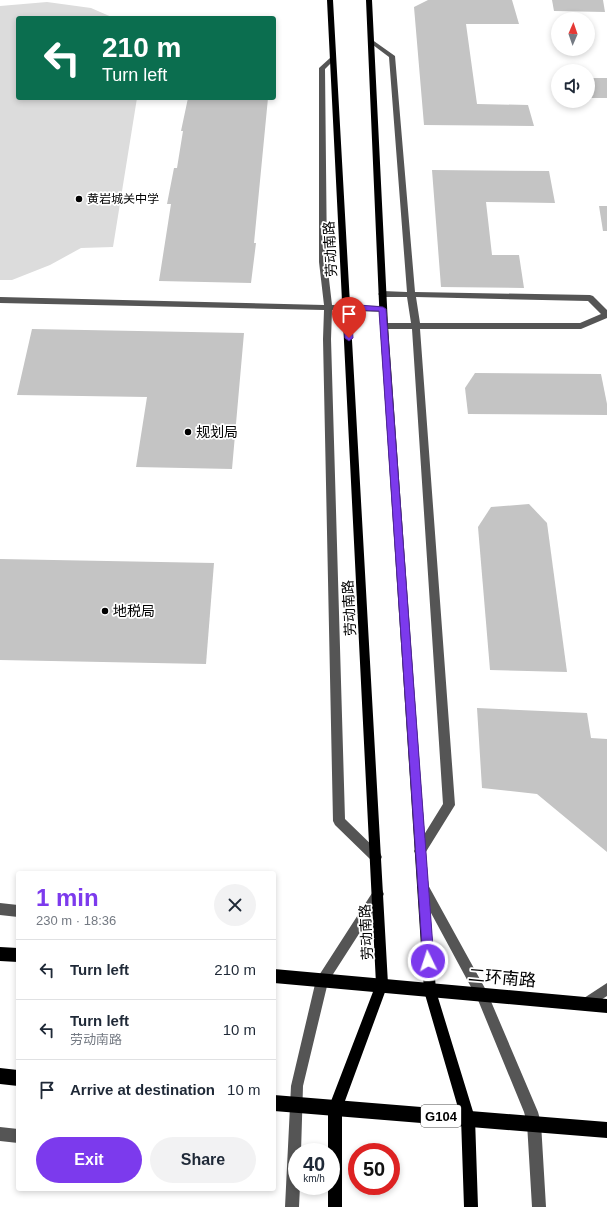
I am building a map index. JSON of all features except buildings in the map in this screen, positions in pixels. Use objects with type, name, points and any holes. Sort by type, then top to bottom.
[{"type":"highway","points":[[0,954],[16,955]]},
{"type":"highway","name":"二环南路","points":[[276,976],[382,984],[430,991],[607,1006]]},
{"type":"highway","points":[[0,1076],[16,1078]]},
{"type":"highway","name":"G104","points":[[276,1103],[335,1109],[468,1118],[606,1131]]},
{"type":"main road","name":"劳动南路","points":[[330,0],[382,984],[335,1109],[335,1207]]},
{"type":"main road","points":[[369,0],[382,294],[430,991],[468,1118],[471,1207]]},
{"type":"street","points":[[371,41],[392,56],[411,294],[416,326],[449,805],[420,850]]},
{"type":"street","points":[[332,59],[322,68],[323,262],[328,307],[327,339],[339,821],[376,857]]},
{"type":"street","points":[[382,294],[590,298],[607,315],[581,326],[384,326]]},
{"type":"street","points":[[0,300],[383,309]]},
{"type":"street","points":[[423,886],[483,996],[531,1112],[534,1124],[539,1207]]},
{"type":"street","points":[[292,1207],[297,1086],[322,980],[378,894]]},
{"type":"street","points":[[0,910],[16,911]]},
{"type":"street","points":[[585,1004],[607,989]]},
{"type":"street","points":[[0,1134],[16,1136]]},
{"type":"shaded area","name":"黄岩城关中学","points":[[47,2],[91,8],[109,16],[16,16],[16,100],[137,100],[113,247],[81,248],[50,265],[12,280],[0,280],[0,6]]},
{"type":"place","name":"黄岩城关中学","points":[[79,199]]},
{"type":"place","name":"规划局","points":[[188,432]]},
{"type":"place","name":"地税局","points":[[105,611]]},
{"type":"route","points":[[349,338],[347,307],[383,309],[428,961]]}]
